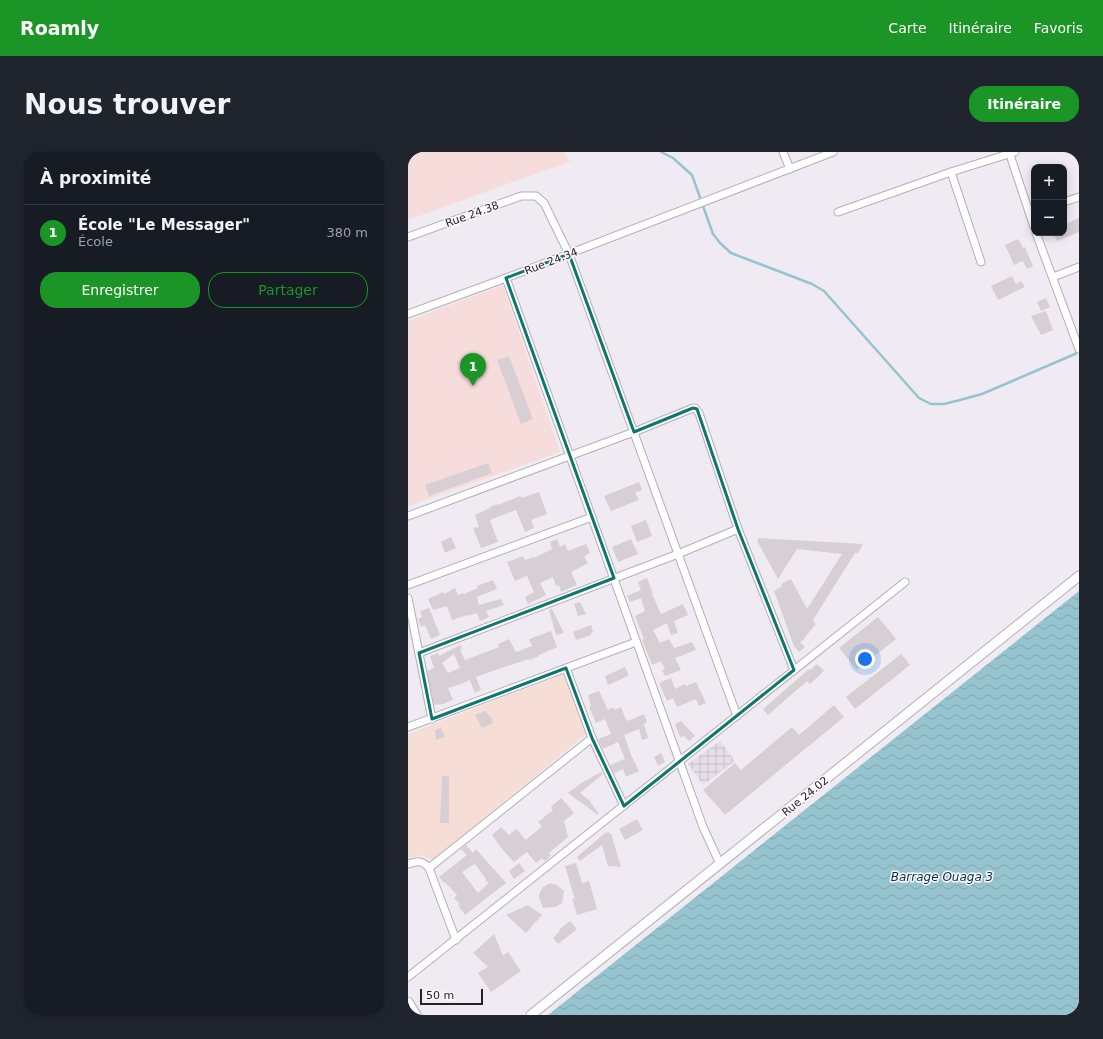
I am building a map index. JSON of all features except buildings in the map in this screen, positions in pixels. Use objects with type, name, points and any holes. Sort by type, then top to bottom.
[{"type":"street","points":[[783,152],[790,168],[833,152]]},
{"type":"street","points":[[838,212],[950,172],[1011,153],[1031,211]]},
{"type":"street","name":"Rue 24.34","points":[[408,314],[569,254],[790,168]]},
{"type":"street","points":[[950,172],[981,262]]},
{"type":"street","name":"Rue 24.38","points":[[408,237],[521,196],[536,196],[544,203],[569,254]]},
{"type":"street","points":[[1067,201],[1079,197]]},
{"type":"street","points":[[1037,236],[1078,346]]},
{"type":"street","points":[[569,254],[737,716]]},
{"type":"street","points":[[1053,277],[1079,267]]},
{"type":"street","points":[[506,278],[702,827],[720,864]]},
{"type":"street","points":[[408,516],[634,432],[693,408],[697,409],[738,528],[794,670]]},
{"type":"street","points":[[408,585],[592,517]]},
{"type":"street","points":[[419,653],[678,554],[738,528]]},
{"type":"street","name":"Rue 24.02","points":[[531,1015],[1079,576]]},
{"type":"street","points":[[408,977],[905,582]]},
{"type":"street","points":[[408,598],[432,718]]},
{"type":"street","points":[[408,727],[636,642]]},
{"type":"street","points":[[566,668],[592,738],[624,806]]},
{"type":"street","points":[[429,868],[592,738]]},
{"type":"street","points":[[408,864],[420,861],[425,863],[429,868],[456,940]]},
{"type":"street","points":[[408,1003],[412,1015]]},
{"type":"street","points":[[408,1003],[416,1015]]},
{"type":"highlighted area","points":[[569,254],[634,432],[693,408],[697,409],[738,529],[794,670],[624,806],[592,738],[566,668],[432,719],[419,653],[614,578],[506,278]]},
{"type":"shaded area","points":[[408,152],[563,152],[571,161],[408,220]]},
{"type":"shaded area","points":[[503,285],[560,452],[408,506],[408,321]]},
{"type":"shaded area","points":[[569,672],[590,731],[433,860],[421,855],[408,858],[408,734]]},
{"type":"shaded area","points":[[720,741],[735,761],[703,785],[688,764]]},
{"type":"water","name":"Barrage Ouaga 3","points":[[1079,591],[1079,1015],[548,1015]]},
{"type":"waterway","points":[[661,152],[673,158],[692,175],[713,234],[720,243],[731,253],[812,284],[824,291],[919,398],[931,404],[944,404],[982,394],[1079,351]]},
{"type":"place","name":"École \"Le Messager\"","points":[[473,386]]}]
